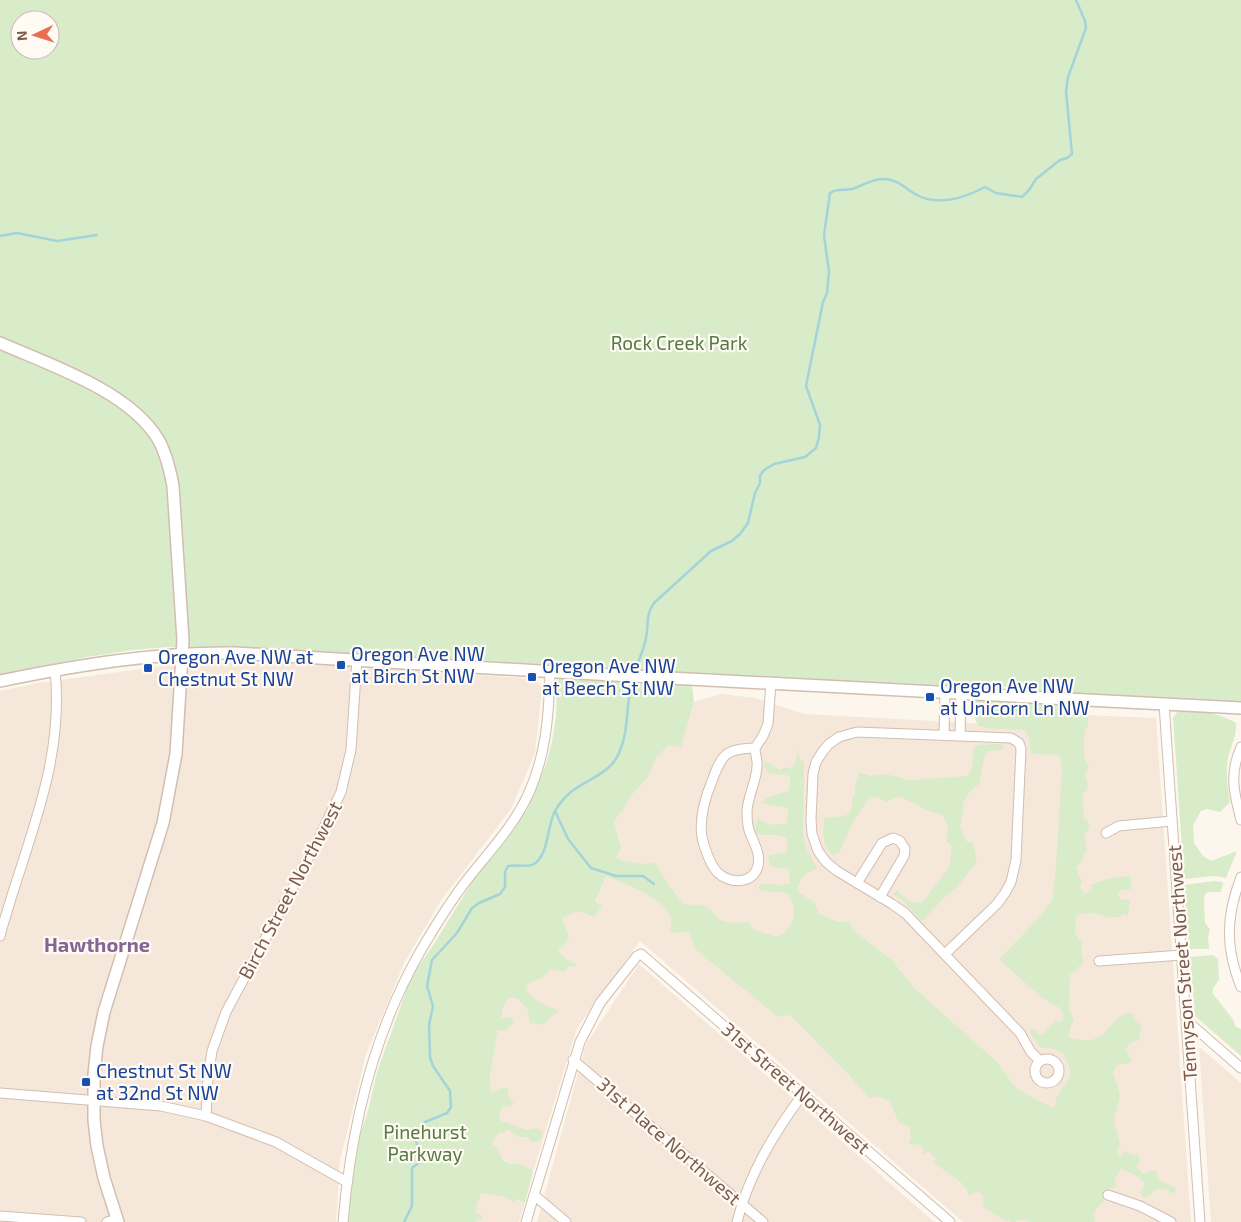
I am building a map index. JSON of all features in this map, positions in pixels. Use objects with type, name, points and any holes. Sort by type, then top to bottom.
[{"type":"street","points":[[0,343],[112,395],[137,413],[158,440],[166,457],[173,486],[182,630],[177,742],[169,799],[154,854],[104,1012],[95,1066],[93,1101],[95,1136],[114,1221]]},
{"type":"street","points":[[0,682],[55,670],[111,661],[182,654],[235,653],[550,672],[946,691],[1240,710]]},
{"type":"street","name":"Birch Street Northwest","points":[[206,1116],[208,1078],[212,1051],[226,1012],[318,840],[341,792],[350,750],[357,660]]},
{"type":"street","points":[[0,936],[1,925],[36,822],[49,775],[56,724],[55,670]]},
{"type":"street","points":[[343,1222],[356,1125],[384,1029],[401,988],[440,919],[464,884],[519,813],[543,752],[550,672]]},
{"type":"street","points":[[755,748],[734,750],[722,758],[708,790],[702,820],[702,840],[713,866],[723,876],[735,881],[751,877],[758,863],[758,853],[749,830],[747,816],[757,769],[755,748],[766,730],[772,682]]},
{"type":"street","points":[[944,734],[946,691]]},
{"type":"street","points":[[960,735],[961,692]]},
{"type":"street","name":"Tennyson Street Northwest","points":[[1164,704],[1200,1222]]},
{"type":"street","points":[[945,954],[1003,896],[1011,882],[1016,860],[1020,746],[1017,740],[1011,738],[852,732],[833,741],[826,747],[818,758],[813,774],[811,819],[818,851],[826,862],[837,871],[905,913],[1020,1034],[1031,1052],[1040,1061]]},
{"type":"street","points":[[1241,747],[1233,772],[1234,792],[1241,820]]},
{"type":"street","points":[[1106,834],[1119,826],[1172,822]]},
{"type":"street","points":[[857,883],[882,843],[893,838],[900,841],[905,849],[904,856],[880,897]]},
{"type":"street","points":[[1241,877],[1234,896],[1229,927],[1230,951],[1241,987]]},
{"type":"street","name":"31st Street Northwest","points":[[573,1060],[596,1010],[620,976],[640,954],[950,1222]]},
{"type":"street","points":[[1099,961],[1182,955]]},
{"type":"street","points":[[1187,1021],[1241,1068]]},
{"type":"street","points":[[526,1222],[573,1060]]},
{"type":"street","name":"31st Place Northwest","points":[[573,1060],[763,1222]]},
{"type":"street","points":[[0,1093],[161,1106],[206,1116],[276,1142],[347,1182]]},
{"type":"street","points":[[737,1222],[742,1204],[768,1145],[803,1094]]},
{"type":"street","points":[[534,1195],[566,1222]]},
{"type":"street","points":[[1108,1195],[1140,1206],[1171,1222]]},
{"type":"street","points":[[0,1216],[80,1222]]},
{"type":"shaded area","points":[[193,662],[337,665],[535,679],[542,688],[535,753],[511,809],[442,899],[405,961],[366,1054],[340,1161],[336,1222],[0,1222],[0,691],[38,683]]},
{"type":"shaded area","points":[[721,694],[755,698],[804,714],[1082,729],[1083,715],[1156,718],[1191,1222],[1093,1222],[1096,1179],[1032,1222],[963,1222],[640,941],[577,1028],[533,1172],[492,1155],[490,1077],[500,1016],[512,977],[561,919],[576,911],[593,908],[609,869],[621,848],[614,821],[662,725],[688,723],[694,702]]},
{"type":"shaded area","points":[[639,964],[934,1222],[537,1222],[586,1044]]},
{"type":"shaded area","points":[[1199,1047],[1241,1083],[1241,1222],[1211,1222]]},
{"type":"shaded area","points":[[476,1183],[525,1203],[519,1222],[462,1222]]},
{"type":"green space","name":"Rock Creek Park","points":[[0,0],[1241,0],[1241,703],[1093,695],[1010,687],[932,686],[755,677],[692,686],[694,702],[681,747],[669,745],[656,757],[649,776],[629,798],[614,821],[621,848],[616,858],[636,863],[656,863],[664,878],[683,904],[705,906],[710,908],[721,920],[732,923],[749,922],[752,929],[777,937],[786,931],[792,922],[794,911],[792,901],[787,893],[761,891],[759,889],[760,884],[783,885],[790,883],[789,869],[770,866],[768,856],[787,852],[787,839],[779,835],[762,835],[755,832],[757,819],[759,818],[768,824],[787,823],[787,808],[763,803],[766,798],[789,791],[790,777],[787,775],[770,774],[764,765],[767,762],[780,770],[790,768],[796,762],[798,750],[799,757],[804,763],[803,836],[806,848],[817,868],[803,877],[798,886],[799,892],[815,903],[819,914],[838,922],[849,922],[852,929],[892,960],[912,986],[997,1062],[1014,1086],[1031,1097],[1055,1108],[1058,1094],[1069,1079],[1069,1066],[1065,1057],[1060,1052],[1051,1048],[1041,1048],[1030,1033],[1031,1029],[1035,1029],[1039,1035],[1042,1035],[1055,1021],[1057,1020],[1059,1023],[1064,1019],[1061,1009],[1041,997],[999,959],[1037,920],[1052,901],[1062,768],[1060,757],[1057,755],[1031,754],[1029,737],[1024,730],[986,728],[978,725],[974,717],[972,702],[980,699],[1087,707],[1088,726],[1085,729],[1084,749],[1086,763],[1089,767],[1085,775],[1088,785],[1087,791],[1083,793],[1082,797],[1084,818],[1088,821],[1090,828],[1084,834],[1087,849],[1082,862],[1076,867],[1082,881],[1080,887],[1084,894],[1091,891],[1090,885],[1095,883],[1131,876],[1131,889],[1122,890],[1117,894],[1120,899],[1130,900],[1128,917],[1124,914],[1118,917],[1107,917],[1094,913],[1079,914],[1076,917],[1075,933],[1082,943],[1081,951],[1084,962],[1070,975],[1069,1009],[1074,1021],[1068,1038],[1087,1040],[1097,1038],[1117,1019],[1126,1014],[1132,1013],[1136,1022],[1140,1024],[1143,1030],[1139,1032],[1140,1038],[1137,1041],[1133,1041],[1126,1048],[1131,1060],[1129,1063],[1117,1065],[1113,1072],[1120,1095],[1114,1121],[1120,1144],[1117,1152],[1120,1156],[1125,1151],[1139,1156],[1140,1162],[1136,1166],[1143,1174],[1156,1170],[1158,1180],[1174,1187],[1176,1189],[1175,1193],[1164,1188],[1157,1189],[1148,1196],[1143,1197],[1140,1193],[1144,1182],[1132,1173],[1121,1169],[1114,1181],[1117,1186],[1105,1190],[1104,1200],[1094,1212],[1095,1222],[1030,1222],[1021,1219],[1010,1222],[993,1213],[982,1205],[984,1197],[977,1191],[971,1195],[968,1194],[962,1183],[934,1163],[936,1158],[928,1152],[923,1154],[923,1148],[916,1143],[913,1145],[909,1144],[911,1136],[909,1126],[899,1123],[890,1102],[878,1096],[869,1098],[791,1016],[778,1017],[695,949],[690,934],[686,932],[671,933],[669,930],[671,921],[668,912],[660,903],[638,889],[606,876],[595,902],[602,905],[595,917],[578,911],[562,918],[569,938],[565,945],[559,949],[559,952],[566,959],[576,964],[576,967],[569,966],[565,972],[550,969],[541,979],[530,982],[525,986],[530,995],[543,1004],[558,1010],[557,1013],[549,1018],[544,1025],[530,1024],[528,1010],[518,999],[510,997],[506,1001],[502,1018],[512,1017],[514,1022],[507,1030],[501,1031],[498,1029],[490,1077],[491,1093],[507,1088],[509,1090],[508,1097],[514,1103],[511,1106],[501,1107],[499,1120],[527,1130],[537,1128],[542,1131],[540,1141],[532,1142],[527,1137],[519,1137],[507,1129],[505,1133],[500,1132],[492,1141],[492,1144],[498,1149],[503,1160],[526,1166],[533,1172],[525,1203],[516,1199],[513,1202],[504,1196],[481,1193],[475,1212],[483,1216],[481,1220],[477,1219],[476,1222],[346,1222],[355,1150],[368,1111],[377,1072],[412,975],[432,947],[482,866],[504,842],[527,810],[546,764],[552,742],[556,716],[558,665],[259,648],[168,647],[87,657],[0,675]]},
{"type":"green space","points":[[1178,711],[1208,713],[1236,723],[1235,736],[1227,764],[1230,802],[1220,812],[1207,809],[1201,811],[1193,825],[1194,843],[1203,856],[1211,861],[1237,851],[1226,878],[1214,876],[1185,879],[1184,877],[1173,718]]},
{"type":"green space","points":[[979,745],[1005,745],[1001,750],[988,751],[985,755],[979,784],[969,793],[963,803],[960,827],[967,842],[973,842],[977,861],[958,886],[922,921],[902,900],[893,895],[897,890],[912,902],[923,902],[949,867],[952,847],[946,840],[948,828],[943,815],[929,811],[899,796],[886,802],[877,797],[870,797],[853,822],[840,851],[834,856],[827,848],[824,838],[824,818],[844,816],[850,813],[858,772],[871,776],[886,774],[909,780],[967,776],[972,767],[973,749]]},
{"type":"green space","points":[[1214,881],[1223,883],[1221,892],[1207,892],[1204,897],[1205,923],[1210,929],[1208,937],[1209,949],[1189,949],[1184,885]]},
{"type":"green space","points":[[1213,955],[1218,959],[1219,979],[1213,989],[1213,994],[1232,1018],[1236,1027],[1241,1029],[1241,1056],[1195,1016],[1190,957]]},
{"type":"waterway","points":[[634,673],[644,647],[648,616],[654,603],[711,551],[732,541],[740,534],[748,523],[755,493],[760,483],[760,476],[764,470],[774,464],[805,457],[816,448],[820,425],[806,386],[823,302],[827,293],[829,272],[824,235],[830,193],[852,189],[880,179],[889,179],[923,198],[932,200],[950,200],[968,195],[985,187],[996,193],[1022,197],[1036,179],[1060,160],[1072,154],[1066,91],[1068,77],[1086,28],[1076,0]]},
{"type":"waterway","points":[[0,236],[17,233],[57,241],[97,235]]},
{"type":"waterway","points":[[404,1222],[412,1206],[412,1168],[420,1162],[416,1139],[417,1133],[425,1122],[447,1113],[451,1107],[450,1091],[433,1066],[430,1057],[429,1025],[433,1006],[427,986],[432,960],[457,933],[472,908],[500,894],[505,887],[505,872],[508,866],[531,865],[539,860],[545,847],[552,817],[565,798],[572,791],[611,766],[619,753],[625,735],[633,678]]},
{"type":"waterway","points":[[555,811],[568,839],[591,868],[616,876],[643,876],[654,884]]},
{"type":"place","name":"Oregon Ave NW at Birch St NW","points":[[341,665]]},
{"type":"place","name":"Oregon Ave NW at Chestnut St NW","points":[[148,668]]},
{"type":"place","name":"Oregon Ave NW at Beech St NW","points":[[532,677]]},
{"type":"place","name":"Oregon Ave NW at Unicorn Ln NW","points":[[930,697]]},
{"type":"place","name":"Chestnut St NW at 32nd St NW","points":[[86,1082]]},
{"type":"district","name":"Hawthorne","points":[[97,945]]},
{"type":"park label","name":"Pinehurst Parkway","points":[[425,1143]]}]
